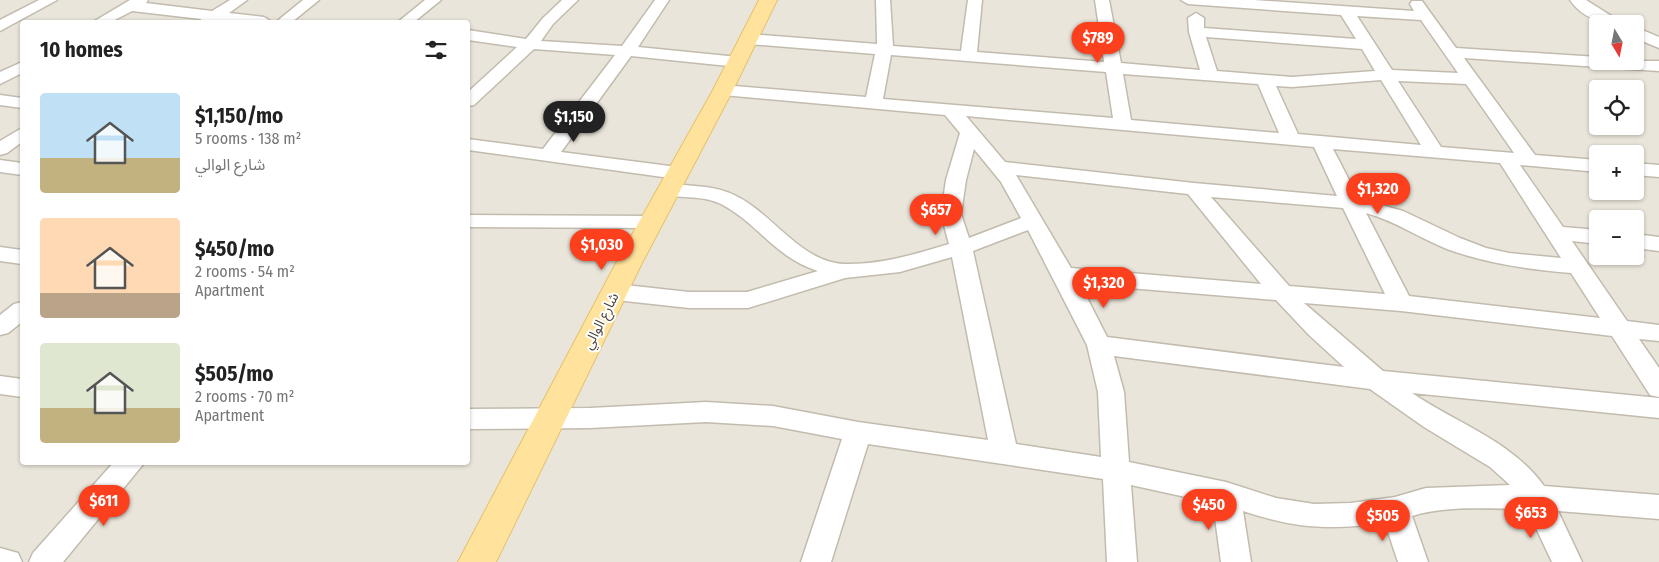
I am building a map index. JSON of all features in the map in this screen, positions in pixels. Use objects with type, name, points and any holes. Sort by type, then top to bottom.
[{"type":"main road","name":"شارع الوالي","points":[[477,562],[650,222],[723,90],[768,0]]},
{"type":"street","points":[[0,26],[50,0]]},
{"type":"street","points":[[105,20],[136,3],[211,20],[240,0]]},
{"type":"street","points":[[286,20],[312,0]]},
{"type":"street","points":[[409,20],[434,0]]},
{"type":"street","points":[[471,93],[531,43],[548,21],[571,0]]},
{"type":"street","points":[[547,157],[627,51],[662,0]]},
{"type":"street","points":[[874,103],[884,50],[883,0]]},
{"type":"street","points":[[968,57],[975,0]]},
{"type":"street","points":[[1099,0],[1114,70],[1123,125]]},
{"type":"street","points":[[1188,0],[1425,16]]},
{"type":"street","points":[[1193,0],[1196,32],[1210,76]]},
{"type":"street","points":[[1414,0],[1529,160]]},
{"type":"street","points":[[1577,0],[1598,15]]},
{"type":"street","points":[[1346,11],[1435,152]]},
{"type":"street","points":[[1196,32],[1368,45]]},
{"type":"street","points":[[470,35],[558,48],[627,51],[884,50],[1114,70],[1304,83],[1387,75],[1470,79]]},
{"type":"street","points":[[1644,36],[1659,43]]},
{"type":"street","points":[[1450,52],[1659,66]]},
{"type":"street","points":[[0,79],[20,68]]},
{"type":"street","points":[[1265,80],[1292,140]]},
{"type":"street","points":[[723,90],[1589,165]]},
{"type":"street","points":[[0,100],[20,103]]},
{"type":"street","points":[[950,109],[1000,167],[1064,275],[1099,345],[1111,392],[1122,562]]},
{"type":"street","points":[[970,131],[956,180],[952,214],[961,248],[1004,453]]},
{"type":"street","points":[[0,149],[20,135]]},
{"type":"street","points":[[1321,143],[1401,303]]},
{"type":"street","points":[[470,145],[547,157],[673,181],[728,200],[740,207],[793,252],[823,266],[843,271]]},
{"type":"street","points":[[1506,158],[1659,388]]},
{"type":"street","points":[[0,166],[20,169]]},
{"type":"street","points":[[1000,167],[1194,189],[1352,202],[1385,211],[1452,243],[1480,253],[1509,260],[1578,267]]},
{"type":"street","points":[[1644,170],[1659,171]]},
{"type":"street","points":[[1194,189],[1280,292],[1321,333],[1376,380],[1419,412],[1504,464],[1522,479],[1534,497],[1567,562]]},
{"type":"street","points":[[470,221],[650,222]]},
{"type":"street","points":[[616,292],[689,300],[748,300],[843,271],[900,265],[961,248],[1033,221]]},
{"type":"street","points":[[1557,233],[1589,236]]},
{"type":"street","points":[[1644,242],[1659,244]]},
{"type":"street","points":[[0,254],[20,257]]},
{"type":"street","points":[[1064,275],[1401,303],[1659,334]]},
{"type":"street","points":[[0,327],[20,312]]},
{"type":"street","points":[[1099,345],[1376,380],[1659,408]]},
{"type":"street","points":[[0,385],[20,388]]},
{"type":"street","points":[[470,419],[550,419],[706,412],[773,416],[858,432],[1115,470],[1226,494],[1276,510],[1314,516],[1351,515],[1395,509],[1426,500],[1468,496],[1534,497],[1659,507]]},
{"type":"street","points":[[816,562],[858,432]]},
{"type":"street","points":[[44,562],[127,465]]},
{"type":"street","points":[[1226,494],[1236,562]]},
{"type":"street","points":[[1395,509],[1413,562]]},
{"type":"street","points":[[0,561],[7,562]]},
{"type":"shaded area","points":[[0,0],[1659,0],[1659,562],[0,562]]}]
